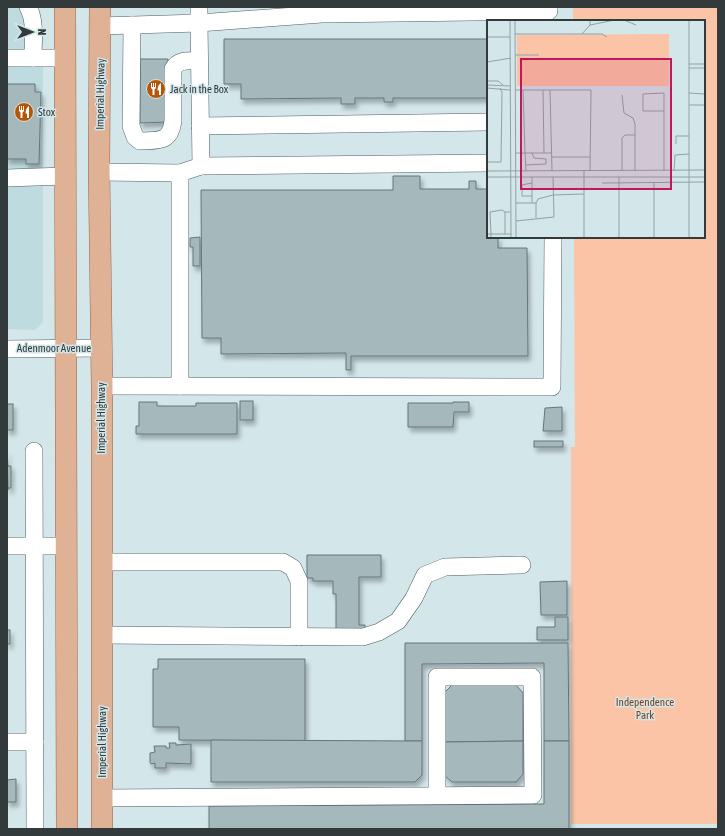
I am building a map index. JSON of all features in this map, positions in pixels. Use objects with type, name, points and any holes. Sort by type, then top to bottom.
[{"type":"main road","points":[[65,7],[67,829]]},
{"type":"main road","name":"Imperial Highway","points":[[100,16],[99,172],[102,386],[102,829]]},
{"type":"street","points":[[28,7],[33,20],[33,58]]},
{"type":"street","points":[[100,16],[132,25],[199,15],[322,10],[550,13]]},
{"type":"street","points":[[199,15],[201,166]]},
{"type":"street","points":[[132,25],[131,126],[135,137],[140,141],[162,140],[168,136],[172,126],[173,69],[179,62],[199,61]]},
{"type":"street","points":[[7,58],[65,58]]},
{"type":"street","points":[[200,126],[487,122]]},
{"type":"street","points":[[99,172],[180,173],[201,166],[487,163]]},
{"type":"street","points":[[180,173],[180,386]]},
{"type":"street","points":[[7,178],[65,176]]},
{"type":"street","points":[[102,386],[552,387],[553,238]]},
{"type":"street","name":"Adenmoor Avenue","points":[[7,349],[101,348]]},
{"type":"street","points":[[34,451],[36,829]]},
{"type":"street","points":[[7,546],[66,546]]},
{"type":"street","points":[[102,562],[283,562],[293,568],[299,581],[299,637]]},
{"type":"street","points":[[102,635],[363,637],[379,632],[398,621],[414,598],[426,575],[445,567],[522,565]]},
{"type":"street","points":[[101,798],[436,796],[533,795],[532,677],[436,677],[436,796]]},
{"type":"street","points":[[7,742],[35,742]]},
{"type":"shaded area","points":[[7,7],[37,7],[40,11],[43,34],[43,322],[35,330],[7,329]]},
{"type":"green space","name":"Independence Park","points":[[573,7],[718,7],[718,824],[571,824],[571,447],[575,447],[574,238],[705,238],[705,20],[573,20]]},
{"type":"building","points":[[224,39],[487,39],[487,98],[393,98],[393,102],[384,102],[384,98],[355,98],[355,104],[341,104],[341,98],[241,99],[241,84],[224,84]]},
{"type":"building","name":"Jack in the Box","points":[[140,59],[168,59],[168,122],[140,123]]},
{"type":"building","name":"Stox","points":[[7,84],[35,84],[35,92],[41,92],[39,164],[26,164],[26,159],[7,159]]},
{"type":"building","points":[[393,176],[420,176],[420,189],[469,189],[469,181],[476,181],[476,189],[487,189],[487,238],[498,238],[498,248],[527,248],[528,356],[351,356],[351,370],[346,370],[346,353],[221,354],[221,338],[202,338],[201,190],[393,190]]},
{"type":"building","points":[[200,237],[200,266],[193,266],[193,247],[190,247],[190,238]]},
{"type":"building","points":[[240,401],[253,401],[253,420],[240,420]]},
{"type":"building","points":[[139,402],[157,402],[157,406],[196,406],[196,403],[237,403],[237,434],[136,434],[136,426],[139,426]]},
{"type":"building","points":[[469,402],[469,412],[454,412],[453,427],[408,427],[408,403]]},
{"type":"building","points":[[7,404],[13,404],[13,430],[7,430]]},
{"type":"building","points":[[562,407],[562,431],[543,431],[545,408]]},
{"type":"building","points":[[534,441],[563,441],[563,447],[534,447]]},
{"type":"building","points":[[7,451],[8,466],[11,466],[11,488],[8,488],[8,490]]},
{"type":"building","points":[[307,555],[381,555],[381,577],[359,577],[359,625],[365,625],[365,631],[336,631],[336,594],[333,594],[333,581],[313,581],[313,578],[307,578]]},
{"type":"building","points":[[567,581],[567,615],[541,615],[540,582]]},
{"type":"building","points":[[555,617],[568,617],[568,640],[537,640],[537,627],[555,627]]},
{"type":"building","points":[[7,630],[10,630],[10,644],[7,644]]},
{"type":"building","points":[[405,643],[568,643],[569,741],[544,741],[544,663],[422,664],[422,741],[405,741]]},
{"type":"building","points":[[158,659],[305,659],[305,741],[179,740],[179,727],[153,727],[153,669],[158,669]]},
{"type":"building","points":[[452,685],[516,685],[523,693],[523,741],[444,742],[444,693]]},
{"type":"building","points":[[211,740],[422,741],[422,775],[415,782],[211,782]]},
{"type":"building","points":[[523,741],[523,774],[516,782],[452,782],[444,775],[444,742]]},
{"type":"building","points":[[544,741],[569,741],[569,829],[209,829],[209,806],[544,804]]},
{"type":"building","points":[[169,743],[176,743],[176,745],[191,744],[191,764],[166,763],[166,768],[155,768],[155,763],[151,764],[150,762],[150,753],[155,752],[154,746],[166,746],[166,748],[170,748]]},
{"type":"building","points":[[16,779],[16,802],[7,802],[7,780]]},
{"type":"place","name":"Jack in the Box","points":[[156,89]]},
{"type":"place","name":"Stox","points":[[24,112]]}]
